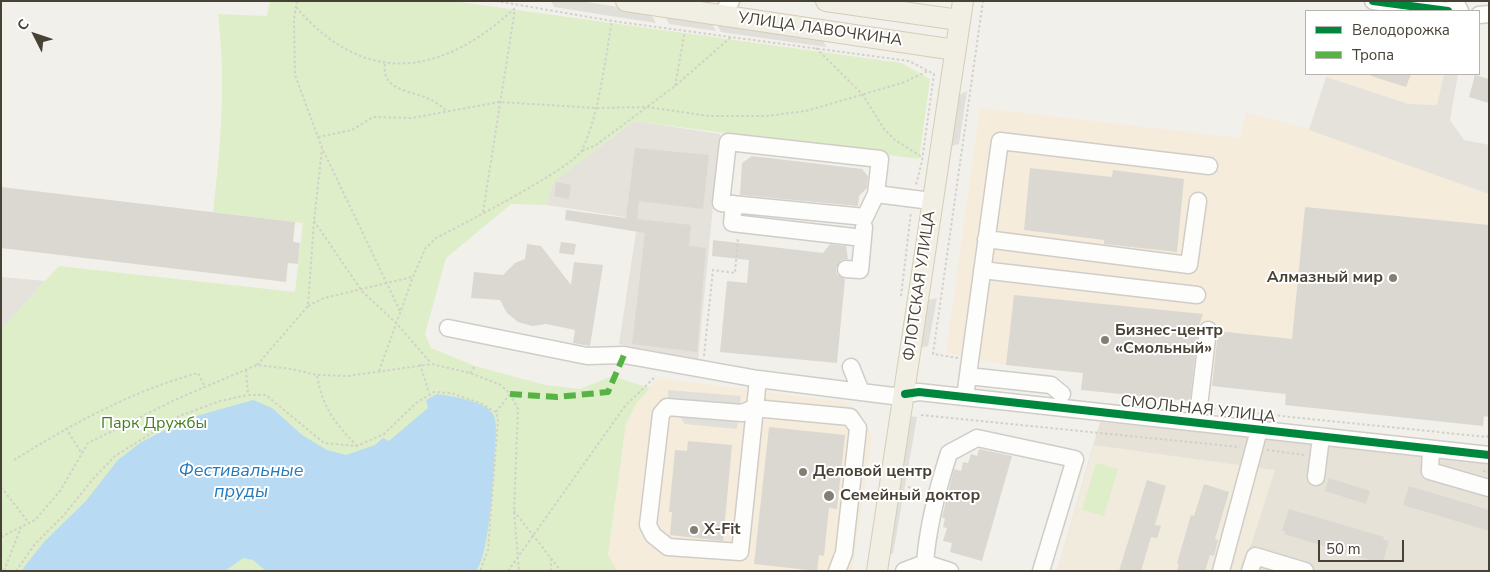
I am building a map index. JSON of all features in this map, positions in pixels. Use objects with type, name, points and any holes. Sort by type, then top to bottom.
[{"type":"main road","name":"УЛИЦА ЛАВОЧКИНА","points":[[626,1],[724,8],[955,50]]},
{"type":"main road","name":"УЛИЦА ЛАВОЧКИНА","points":[[826,1],[961,11]]},
{"type":"main road","name":"ФЛОТСКАЯ УЛИЦА","points":[[877,569],[905,394],[922,200],[955,50],[961,11]]},
{"type":"street","points":[[1373,1],[1440,10]]},
{"type":"street","points":[[965,397],[1000,141],[1209,166]]},
{"type":"street","points":[[846,269],[860,270],[865,216],[876,194],[880,159],[728,142],[721,203],[865,216]]},
{"type":"street","points":[[876,194],[922,200]]},
{"type":"street","points":[[986,239],[1189,265],[1198,201]]},
{"type":"street","points":[[734,204],[732,223],[863,238]]},
{"type":"street","points":[[982,270],[1197,295]]},
{"type":"street","name":"СМОЛЬНАЯ УЛИЦА","points":[[448,328],[587,356],[618,355],[670,362],[758,379],[861,392],[894,396],[919,392],[1489,455]]},
{"type":"street","points":[[1197,423],[1208,330]]},
{"type":"street","points":[[851,367],[861,392]]},
{"type":"street","points":[[969,368],[1051,385],[1062,394]]},
{"type":"street","points":[[758,379],[754,408],[740,552],[668,547],[653,535],[648,525],[661,414],[667,407],[742,413],[754,408],[850,417],[858,428],[844,553],[837,571]]},
{"type":"street","points":[[1221,571],[1259,430]]},
{"type":"street","points":[[1316,477],[1321,437]]},
{"type":"street","points":[[925,563],[928,527],[936,493],[949,453],[977,438],[1075,459],[1041,571]]},
{"type":"street","points":[[1431,449],[1430,471],[1489,488]]},
{"type":"street","points":[[1250,571],[1255,556],[1305,571]]},
{"type":"street","points":[[877,569],[902,571],[925,563],[950,571]]},
{"type":"path","points":[[297,1],[294,75],[322,148],[401,313]]},
{"type":"path","points":[[496,1],[612,21],[908,61],[934,74],[922,157],[922,200],[901,299]]},
{"type":"path","points":[[969,368],[933,354],[983,1]]},
{"type":"path","points":[[483,212],[516,4]]},
{"type":"path","points":[[296,7],[324,36],[343,50],[385,64],[412,62],[462,47],[482,36],[515,8]]},
{"type":"path","points":[[581,152],[596,108],[612,21]]},
{"type":"path","points":[[675,86],[685,30]]},
{"type":"path","points":[[378,372],[425,249],[436,238],[536,184],[581,152],[596,145],[675,86],[730,37]]},
{"type":"path","points":[[816,48],[863,95],[884,129],[896,140],[922,157]]},
{"type":"path","points":[[385,64],[384,73],[390,82],[405,91],[428,98],[448,112]]},
{"type":"path","points":[[318,137],[352,130],[373,117],[412,118],[499,102],[596,108],[647,107],[709,116],[766,116],[806,111],[902,83],[928,71]]},
{"type":"path","points":[[308,306],[314,221],[322,148]]},
{"type":"path","points":[[314,221],[362,291],[397,324],[432,364]]},
{"type":"path","points":[[703,368],[713,270],[735,273],[739,224]]},
{"type":"path","points":[[1,537],[35,520],[60,491],[88,443],[205,387],[257,365],[308,306],[324,298],[362,291],[413,277]]},
{"type":"path","points":[[508,571],[625,406],[670,362]]},
{"type":"path","points":[[257,365],[292,369],[317,375],[348,376],[420,364],[432,364],[470,373],[501,385],[510,394],[518,409],[514,511],[519,571]]},
{"type":"path","points":[[420,364],[429,393]]},
{"type":"path","points":[[470,373],[475,366]]},
{"type":"path","points":[[246,370],[248,396]]},
{"type":"path","points":[[14,460],[66,428],[160,384],[198,373],[205,387]]},
{"type":"path","points":[[317,375],[325,407],[337,426],[357,446]]},
{"type":"path","points":[[16,571],[35,544],[64,515],[93,479],[116,456],[180,416],[220,401],[266,395],[324,443],[357,446],[384,434],[429,393],[440,391],[462,396],[496,412]]},
{"type":"path","points":[[480,571],[488,550],[499,428],[496,412],[510,394]]},
{"type":"path","points":[[921,415],[1205,442],[1319,456]]},
{"type":"path","points":[[66,428],[82,454]]},
{"type":"path","points":[[1,487],[29,523]]},
{"type":"path","points":[[908,487],[936,493]]},
{"type":"path","points":[[514,511],[561,571]]},
{"type":"path","points":[[4,571],[21,527]]},
{"type":"path","points":[[551,558],[551,571]]},
{"type":"shaded area","points":[[551,1],[580,1],[650,12],[656,23],[554,7]]},
{"type":"shaded area","points":[[664,14],[710,21],[716,31],[669,24]]},
{"type":"shaded area","points":[[715,21],[822,37],[826,47],[721,32]]},
{"type":"shaded area","points":[[1326,75],[1444,75],[1437,105],[1409,104],[1326,77]]},
{"type":"shaded area","points":[[1444,75],[1458,75],[1450,120],[1464,140],[1489,145],[1489,194],[1309,130],[1326,77],[1409,104],[1437,105]]},
{"type":"shaded area","points":[[967,91],[959,144],[948,147],[957,96]]},
{"type":"shaded area","points":[[980,108],[1240,138],[1246,113],[1302,127],[1489,194],[1489,417],[1484,417],[1483,426],[1285,405],[1285,394],[1196,384],[1194,402],[1081,390],[1083,373],[1006,365],[946,353]]},
{"type":"shaded area","points":[[634,121],[720,134],[698,360],[619,344],[638,219],[547,205],[553,182]]},
{"type":"shaded area","points":[[1,277],[45,281],[1,330]]},
{"type":"shaded area","points":[[937,298],[928,346],[920,348],[928,300]]},
{"type":"shaded area","points":[[657,378],[844,402],[859,411],[872,436],[852,571],[617,571],[608,554],[626,424],[636,404]]},
{"type":"shaded area","points":[[668,390],[741,396],[737,429],[685,424],[678,414],[668,413]]},
{"type":"shaded area","points":[[908,416],[917,417],[893,554],[886,553]]},
{"type":"shaded area","points":[[1100,422],[1288,439],[1489,463],[1489,571],[1057,571]]},
{"type":"shaded area","points":[[1094,445],[1275,470],[1243,571],[1057,571]]},
{"type":"green space","name":"Парк Дружбы","points":[[270,1],[452,1],[901,63],[930,79],[919,159],[634,121],[553,182],[547,205],[511,204],[446,258],[425,334],[431,348],[475,366],[545,385],[580,389],[612,376],[650,388],[636,404],[626,424],[608,554],[617,571],[1,571],[1,329],[59,266],[295,292],[303,223],[213,212],[222,113],[222,64],[218,14],[267,16]]},
{"type":"green space","points":[[1096,463],[1118,469],[1104,516],[1082,510]]},
{"type":"water","name":"Фестивальные пруды","points":[[437,394],[475,402],[489,409],[495,421],[496,433],[491,506],[485,546],[476,571],[266,571],[253,560],[243,558],[225,571],[21,571],[44,542],[85,502],[118,460],[140,443],[186,419],[253,400],[272,408],[302,435],[327,450],[346,455],[375,445],[383,438],[389,441],[428,408],[426,400]]},
{"type":"building","points":[[1371,75],[1411,75],[1406,87]]},
{"type":"building","points":[[1475,75],[1489,79],[1489,103],[1469,97]]},
{"type":"building","points":[[635,148],[709,155],[703,209],[639,201],[637,219],[691,225],[689,246],[706,248],[697,352],[632,344],[645,233],[565,220],[566,210],[626,218]]},
{"type":"building","points":[[752,156],[862,169],[868,176],[867,188],[859,196],[858,206],[740,195],[742,163]]},
{"type":"building","points":[[1030,168],[1112,177],[1113,170],[1184,179],[1177,252],[1104,244],[1104,240],[1024,230]]},
{"type":"building","points":[[556,182],[571,185],[569,199],[554,196]]},
{"type":"building","points":[[1,187],[295,222],[293,242],[300,243],[298,264],[288,263],[286,282],[1,248]]},
{"type":"building","name":"Алмазный мир","points":[[1305,207],[1489,225],[1489,417],[1484,416],[1483,426],[1285,405],[1286,394],[1212,386],[1218,331],[1292,339]]},
{"type":"building","points":[[713,240],[823,253],[830,244],[846,246],[848,259],[841,260],[836,268],[837,274],[845,279],[837,363],[720,352],[727,281],[747,283],[749,260],[712,256]]},
{"type":"building","points":[[561,242],[576,244],[574,255],[559,253]]},
{"type":"building","points":[[527,244],[541,246],[571,285],[574,262],[603,265],[590,346],[573,343],[575,330],[546,324],[532,326],[518,322],[507,313],[500,300],[471,298],[474,272],[503,275],[515,263],[525,259]]},
{"type":"building","name":"Бизнес-центр «Смольный»","points":[[1014,295],[1203,314],[1198,329],[1190,401],[1081,390],[1083,373],[1006,365]]},
{"type":"building","name":"Деловой центр","points":[[769,427],[845,435],[837,509],[829,508],[824,556],[819,555],[817,571],[754,564]]},
{"type":"building","points":[[688,441],[732,445],[723,541],[670,535],[672,512],[669,512],[675,450],[687,451]]},
{"type":"building","points":[[979,449],[1012,456],[982,561],[950,552],[952,543],[943,541],[947,528],[943,527],[945,519],[942,517],[954,469],[961,471],[963,462],[968,463],[971,454],[977,456]]},
{"type":"building","points":[[1329,478],[1370,491],[1366,504],[1325,491]]},
{"type":"building","points":[[1147,480],[1166,486],[1155,525],[1161,526],[1157,538],[1151,537],[1141,571],[1119,571]]},
{"type":"building","points":[[1204,484],[1229,492],[1215,539],[1218,540],[1214,556],[1210,555],[1205,571],[1177,571],[1179,564],[1177,563],[1191,515],[1194,516]]},
{"type":"building","points":[[1409,486],[1489,510],[1489,531],[1403,505]]},
{"type":"building","points":[[1289,509],[1384,537],[1383,540],[1389,541],[1383,561],[1377,560],[1376,562],[1284,534],[1285,531],[1282,531]]},
{"type":"marked path","points":[[510,394],[557,397],[608,392],[624,355]]},
{"type":"cycle path","points":[[1373,1],[1440,10]]},
{"type":"cycle path","points":[[905,394],[919,392],[1489,455]]},
{"type":"place","name":"Алмазный мир","points":[[1393,278]]},
{"type":"place","name":"Бизнес-центр «Смольный»","points":[[1105,340]]},
{"type":"place","name":"Деловой центр","points":[[803,472]]},
{"type":"place","name":"Семейный доктор","points":[[829,496]]},
{"type":"place","name":"X-Fit","points":[[694,530]]}]
